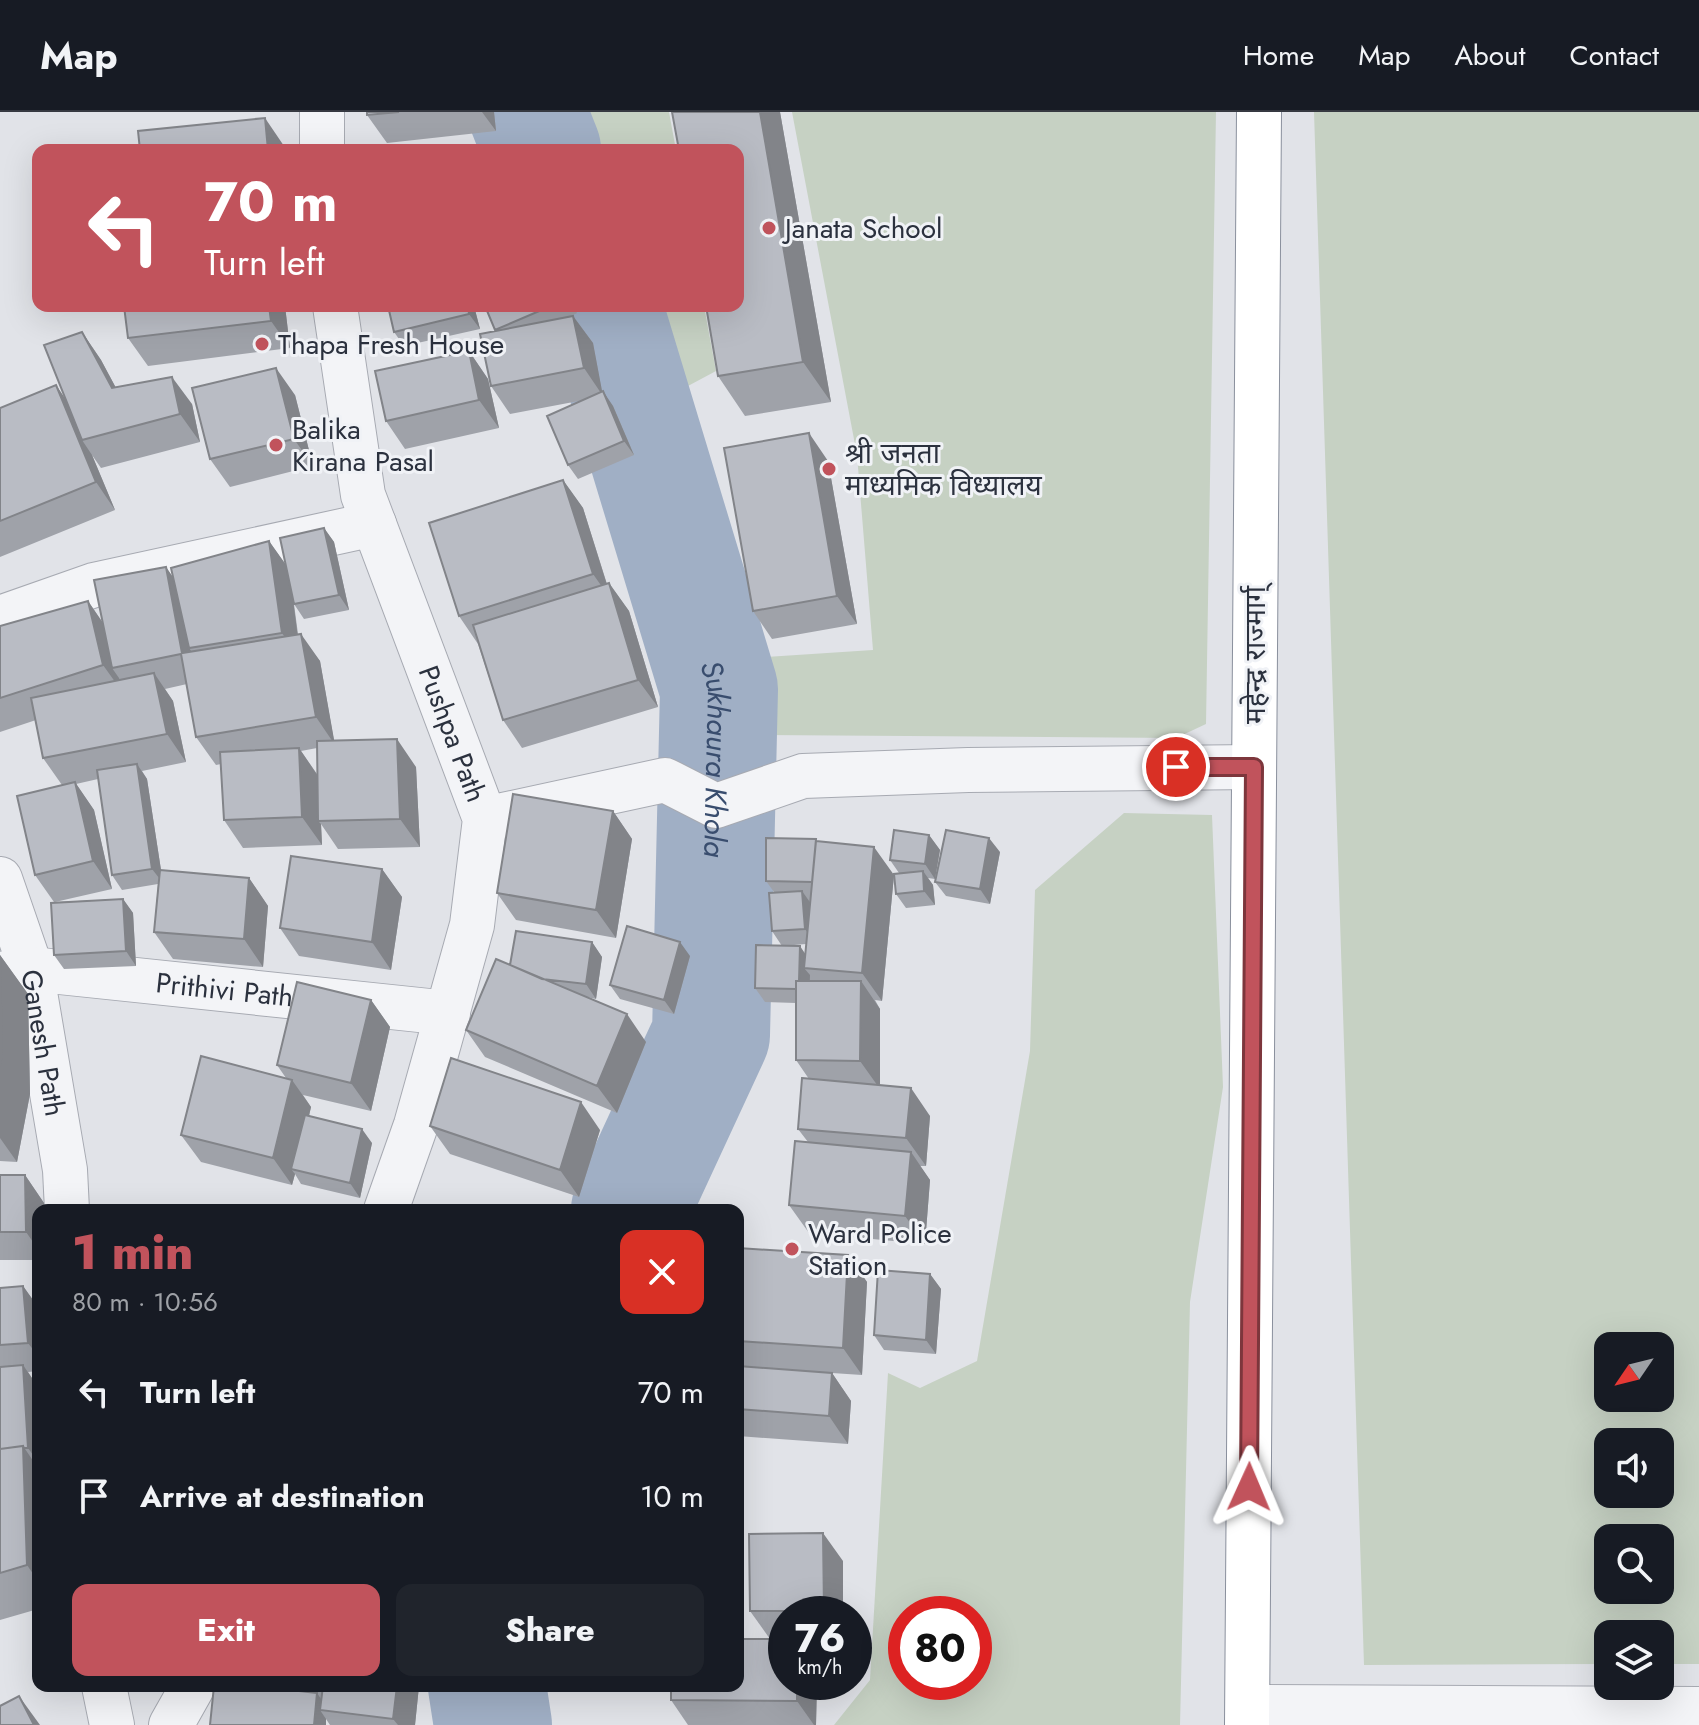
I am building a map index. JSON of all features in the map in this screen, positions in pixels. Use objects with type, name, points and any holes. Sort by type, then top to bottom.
[{"type":"highway","name":"महेन्द्र राज्मार्ग्","points":[[1248,1716],[1259,112]]},
{"type":"street","points":[[322,112],[322,144]]},
{"type":"street","name":"Pushpa Path","points":[[336,312],[363,495],[485,819],[472,925],[416,1125],[388,1204]]},
{"type":"street","points":[[0,618],[94,585],[374,524]]},
{"type":"street","points":[[485,819],[665,780],[716,806],[803,776],[1254,767]]},
{"type":"street","name":"Ganesh Path","points":[[0,879],[16,972],[65,1170],[67,1204]]},
{"type":"street","name":"Prithivi Path","points":[[16,972],[448,1013]]},
{"type":"street","points":[[105,1692],[112,1725]]},
{"type":"street","points":[[171,1725],[190,1692]]},
{"type":"street","points":[[1248,1716],[1444,1716],[1699,1709]]},
{"type":"green space","points":[[553,112],[669,112],[675,144],[558,144]]},
{"type":"green space","points":[[792,112],[1216,112],[1206,724],[1176,738],[761,735],[766,657],[873,650],[857,455]]},
{"type":"green space","points":[[1314,112],[1699,112],[1699,1664],[1674,1664],[1674,1620],[1594,1620],[1594,1664],[1364,1665]]},
{"type":"green space","points":[[636,312],[705,312],[716,371],[673,394]]},
{"type":"green space","points":[[1124,813],[1212,815],[1223,1087],[1190,1302],[1180,1725],[834,1725],[854,1700],[872,1700],[872,1646],[888,1373],[920,1388],[977,1361],[1030,1051],[1035,890]]},
{"type":"building","points":[[367,112],[399,112],[367,115]]},
{"type":"building","points":[[672,112],[760,112],[803,362],[718,376],[707,312],[744,312],[744,144],[678,144]]},
{"type":"building","points":[[265,118],[267,144],[139,144],[138,131]]},
{"type":"building","points":[[125,312],[270,312],[271,321],[128,338]]},
{"type":"building","points":[[389,312],[469,312],[469,314],[394,332]]},
{"type":"building","points":[[488,312],[537,312],[495,330]]},
{"type":"building","points":[[573,316],[584,368],[491,386],[480,334]]},
{"type":"building","points":[[82,332],[112,388],[172,377],[180,414],[82,440],[44,345]]},
{"type":"building","points":[[469,351],[479,400],[386,421],[375,371]]},
{"type":"building","points":[[276,368],[294,439],[210,459],[192,388]]},
{"type":"building","points":[[56,385],[96,482],[0,521],[0,408]]},
{"type":"building","points":[[603,391],[624,441],[568,465],[547,416]]},
{"type":"building","points":[[809,433],[837,596],[753,611],[724,448]]},
{"type":"building","points":[[563,480],[593,574],[459,616],[429,523]]},
{"type":"building","points":[[324,528],[339,595],[294,604],[280,538]]},
{"type":"building","points":[[269,541],[282,633],[189,648],[171,568]]},
{"type":"building","points":[[166,567],[182,653],[301,634],[316,717],[196,737],[181,654],[112,668],[94,580]]},
{"type":"building","points":[[609,583],[638,680],[503,720],[473,625]]},
{"type":"building","points":[[88,601],[103,665],[0,698],[0,626]]},
{"type":"building","points":[[154,673],[167,734],[43,758],[31,698]]},
{"type":"building","points":[[397,739],[400,819],[318,821],[317,741]]},
{"type":"building","points":[[299,748],[302,817],[224,820],[220,752]]},
{"type":"building","points":[[137,764],[152,869],[112,875],[97,770]]},
{"type":"building","points":[[75,782],[93,861],[35,875],[17,796]]},
{"type":"building","points":[[513,794],[613,811],[596,910],[497,893]]},
{"type":"building","points":[[894,830],[929,835],[925,864],[890,860]]},
{"type":"building","points":[[946,830],[989,838],[980,889],[935,882]]},
{"type":"building","points":[[766,838],[816,839],[812,882],[766,881]]},
{"type":"building","points":[[816,841],[874,847],[862,973],[804,968]]},
{"type":"building","points":[[291,856],[382,869],[372,942],[280,928]]},
{"type":"building","points":[[160,870],[249,878],[244,939],[154,932]]},
{"type":"building","points":[[923,871],[924,891],[896,894],[894,874]]},
{"type":"building","points":[[802,891],[805,929],[772,931],[769,893]]},
{"type":"building","points":[[123,899],[126,951],[54,955],[51,903]]},
{"type":"building","points":[[627,926],[680,942],[664,1000],[610,985]]},
{"type":"building","points":[[516,931],[592,942],[586,984],[542,979],[510,965]]},
{"type":"building","points":[[756,945],[800,946],[796,989],[755,988]]},
{"type":"building","points":[[0,956],[2,1054],[0,1066]]},
{"type":"building","points":[[496,959],[627,1014],[597,1086],[466,1030]]},
{"type":"building","points":[[796,981],[861,981],[860,1061],[796,1060]]},
{"type":"building","points":[[297,982],[371,1000],[351,1083],[277,1065]]},
{"type":"building","points":[[201,1056],[292,1080],[273,1158],[181,1135]]},
{"type":"building","points":[[451,1058],[581,1102],[560,1170],[430,1126]]},
{"type":"building","points":[[802,1078],[911,1088],[906,1138],[798,1129]]},
{"type":"building","points":[[305,1115],[362,1129],[350,1183],[291,1169]]},
{"type":"building","points":[[795,1141],[911,1152],[905,1216],[789,1205]]},
{"type":"building","points":[[0,1175],[25,1175],[26,1232],[0,1232]]},
{"type":"building","points":[[744,1248],[848,1255],[843,1348],[744,1341]]},
{"type":"building","points":[[878,1270],[930,1274],[926,1340],[874,1335]]},
{"type":"building","points":[[23,1286],[28,1343],[0,1345],[0,1288]]},
{"type":"building","points":[[23,1365],[28,1448],[0,1449],[0,1367]]},
{"type":"building","points":[[744,1366],[832,1373],[829,1416],[744,1409]]},
{"type":"building","points":[[23,1446],[27,1565],[0,1573],[0,1449]]},
{"type":"building","points":[[823,1533],[824,1596],[768,1596],[768,1611],[750,1611],[749,1534]]},
{"type":"building","points":[[744,1639],[768,1639],[768,1700],[797,1701],[671,1700],[671,1692],[744,1692]]},
{"type":"building","points":[[213,1692],[317,1693],[314,1725],[210,1725]]},
{"type":"building","points":[[322,1692],[396,1692],[393,1719],[320,1710]]},
{"type":"building","points":[[19,1696],[34,1725],[0,1725],[0,1706]]},
{"type":"waterway","name":"Sukhaura Khola","points":[[527,112],[540,144]]},
{"type":"waterway","name":"Sukhaura Khola","points":[[605,312],[719,689],[711,1035],[633,1204]]},
{"type":"waterway","name":"Sukhaura Khola","points":[[488,1692],[493,1725]]},
{"type":"place","name":"Janata School","points":[[769,228]]},
{"type":"place","name":"Thapa Fresh House","points":[[262,344]]},
{"type":"place","name":"Balika Kirana Pasal","points":[[276,445]]},
{"type":"place","name":"श्री जनता माध्यमिक विध्यालय","points":[[829,469]]},
{"type":"place","name":"Ward Police Station","points":[[792,1249]]},
{"type":"route","points":[[1176,767],[1254,767],[1249,1487]]}]
